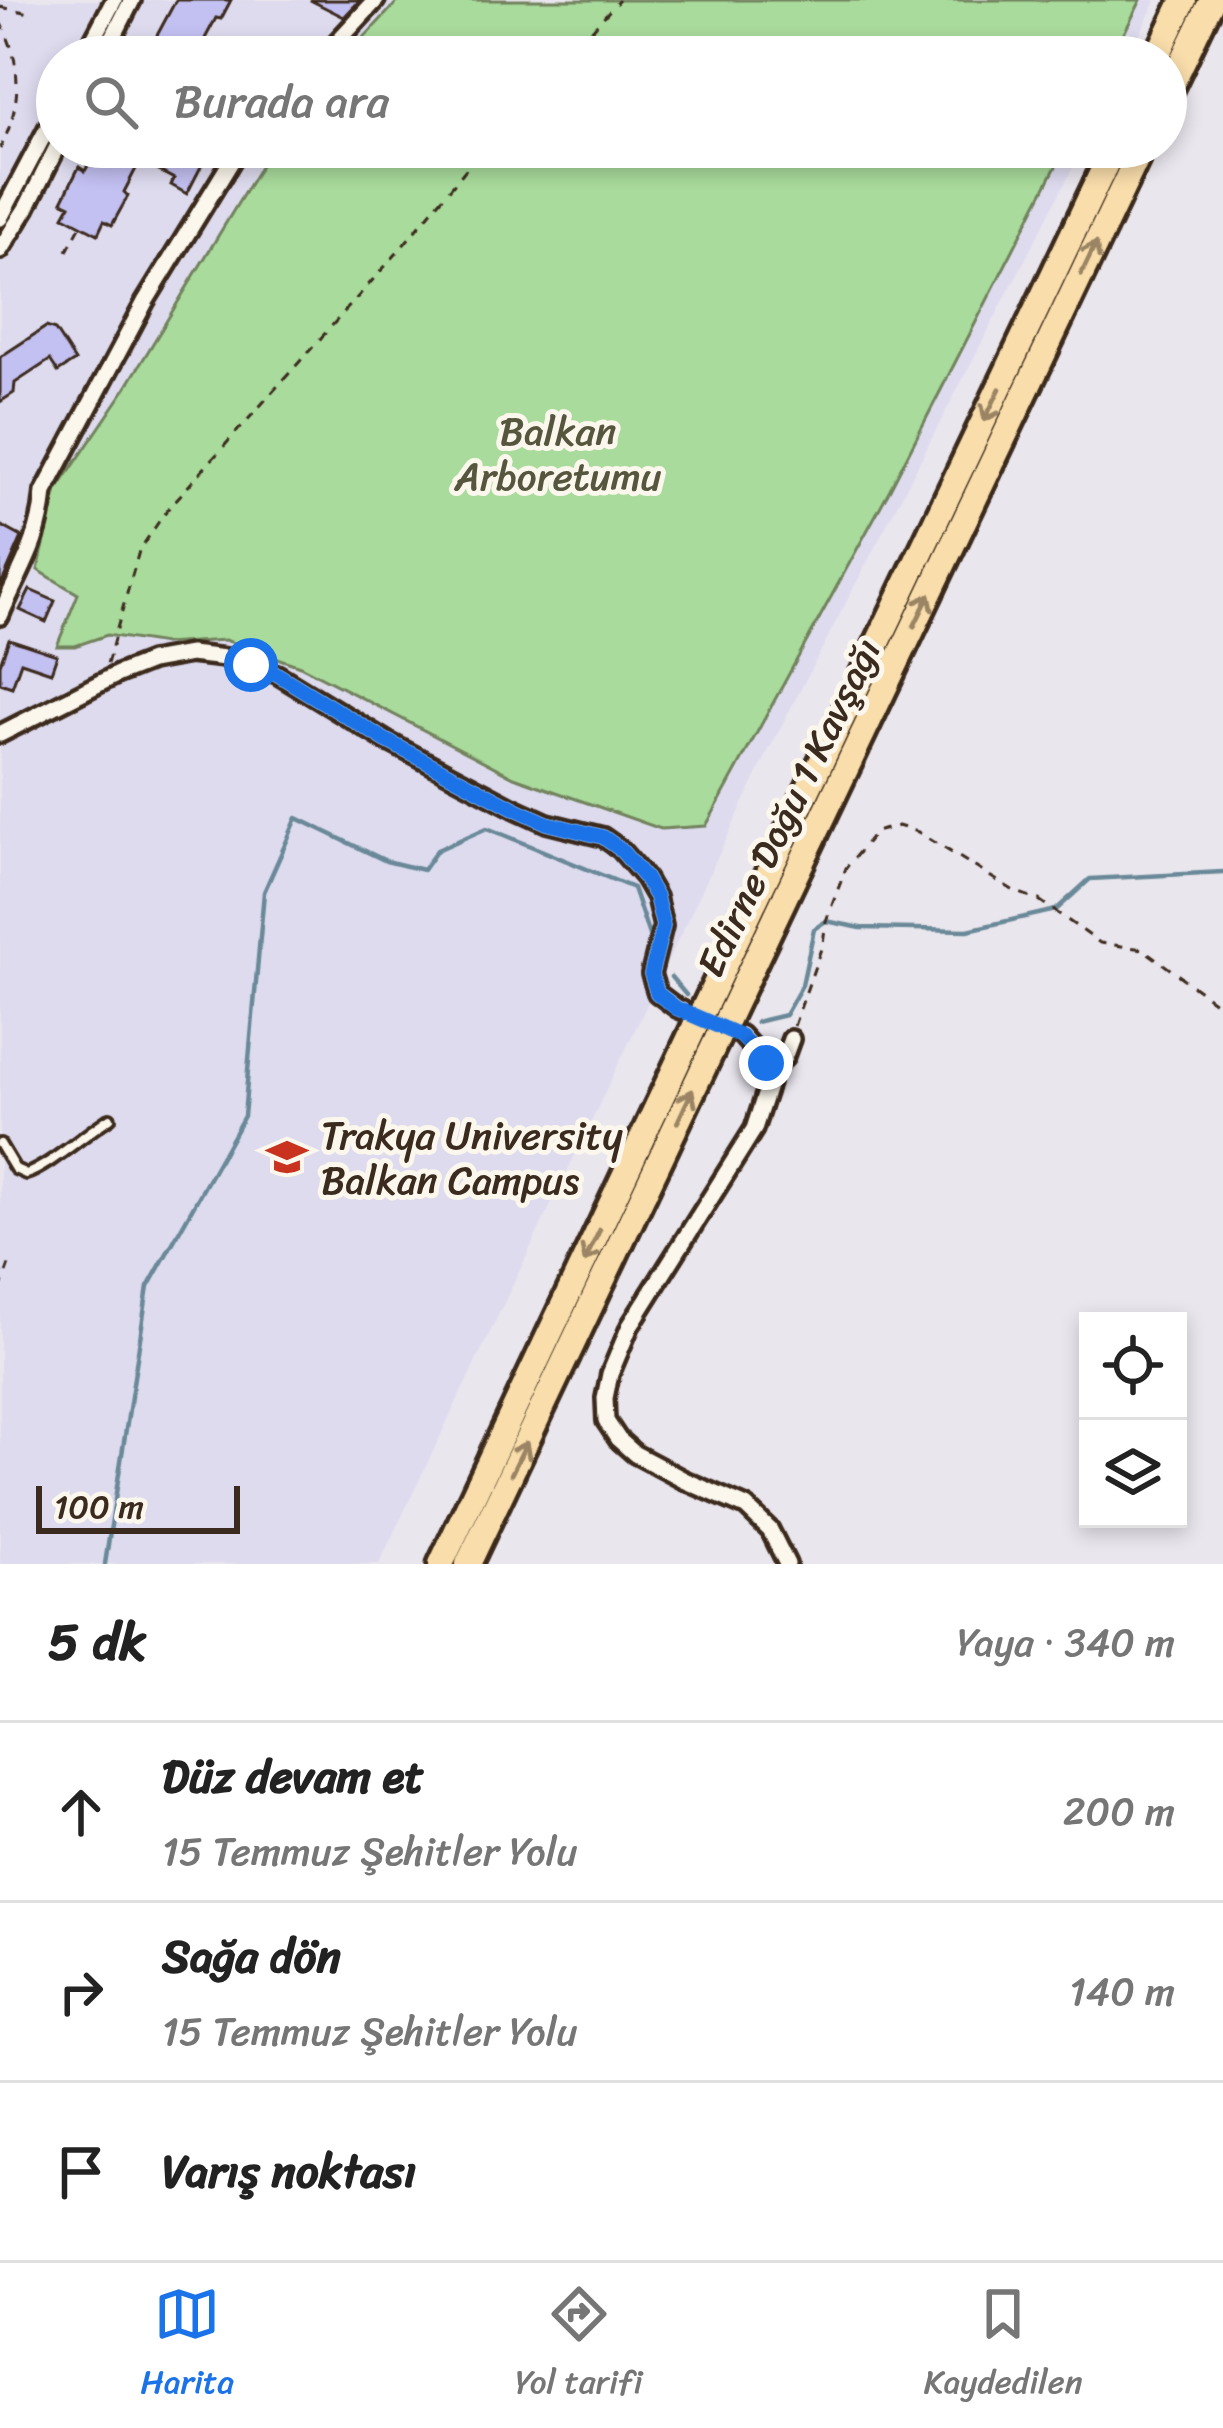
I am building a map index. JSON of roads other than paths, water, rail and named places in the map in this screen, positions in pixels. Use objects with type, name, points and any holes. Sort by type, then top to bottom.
[{"type":"highway","points":[[1167,36],[1184,0]]},
{"type":"highway","points":[[1187,52],[1212,0]]},
{"type":"highway","name":"Edirne Doğu 1 Kavşağı","points":[[468,1564],[1104,168]]},
{"type":"highway","name":"Edirne Doğu 1 Kavşağı","points":[[441,1564],[1132,168]]},
{"type":"street","points":[[95,36],[114,0]]},
{"type":"street","points":[[114,36],[131,0]]},
{"type":"street","points":[[343,36],[376,0]]},
{"type":"street","points":[[0,250],[6,220],[36,155]]},
{"type":"street","points":[[6,220],[42,168]]},
{"type":"street","points":[[0,616],[34,545],[44,492],[145,302],[227,168]]},
{"type":"street","points":[[0,734],[151,661],[190,654],[233,658],[277,674],[385,740],[514,808],[547,823],[603,837],[632,864],[656,897],[663,926],[651,974],[657,993],[676,1008],[741,1036],[766,1063],[769,1083],[754,1129],[630,1325],[610,1374],[606,1421],[635,1454],[746,1507],[770,1530],[787,1564]]},
{"type":"street","points":[[767,1071],[784,1058],[791,1039]]},
{"type":"lane","points":[[0,1144],[15,1169],[26,1174],[42,1168],[110,1118]]},
{"type":"waterway","points":[[105,1564],[148,1287],[244,1116],[264,892],[297,818],[386,861],[423,870],[437,850],[487,828],[633,888],[650,938]]},
{"type":"waterway","points":[[756,1022],[785,1015],[802,985],[814,929],[826,921],[861,928],[968,930],[1056,910],[1090,879],[1223,872]]},
{"type":"waterway","points":[[671,977],[686,995]]},
{"type":"place","name":"Trakya University Balkan Campus","points":[[287,1157]]},
{"type":"park label","name":"Balkan Arboretumu","points":[[558,454]]}]
